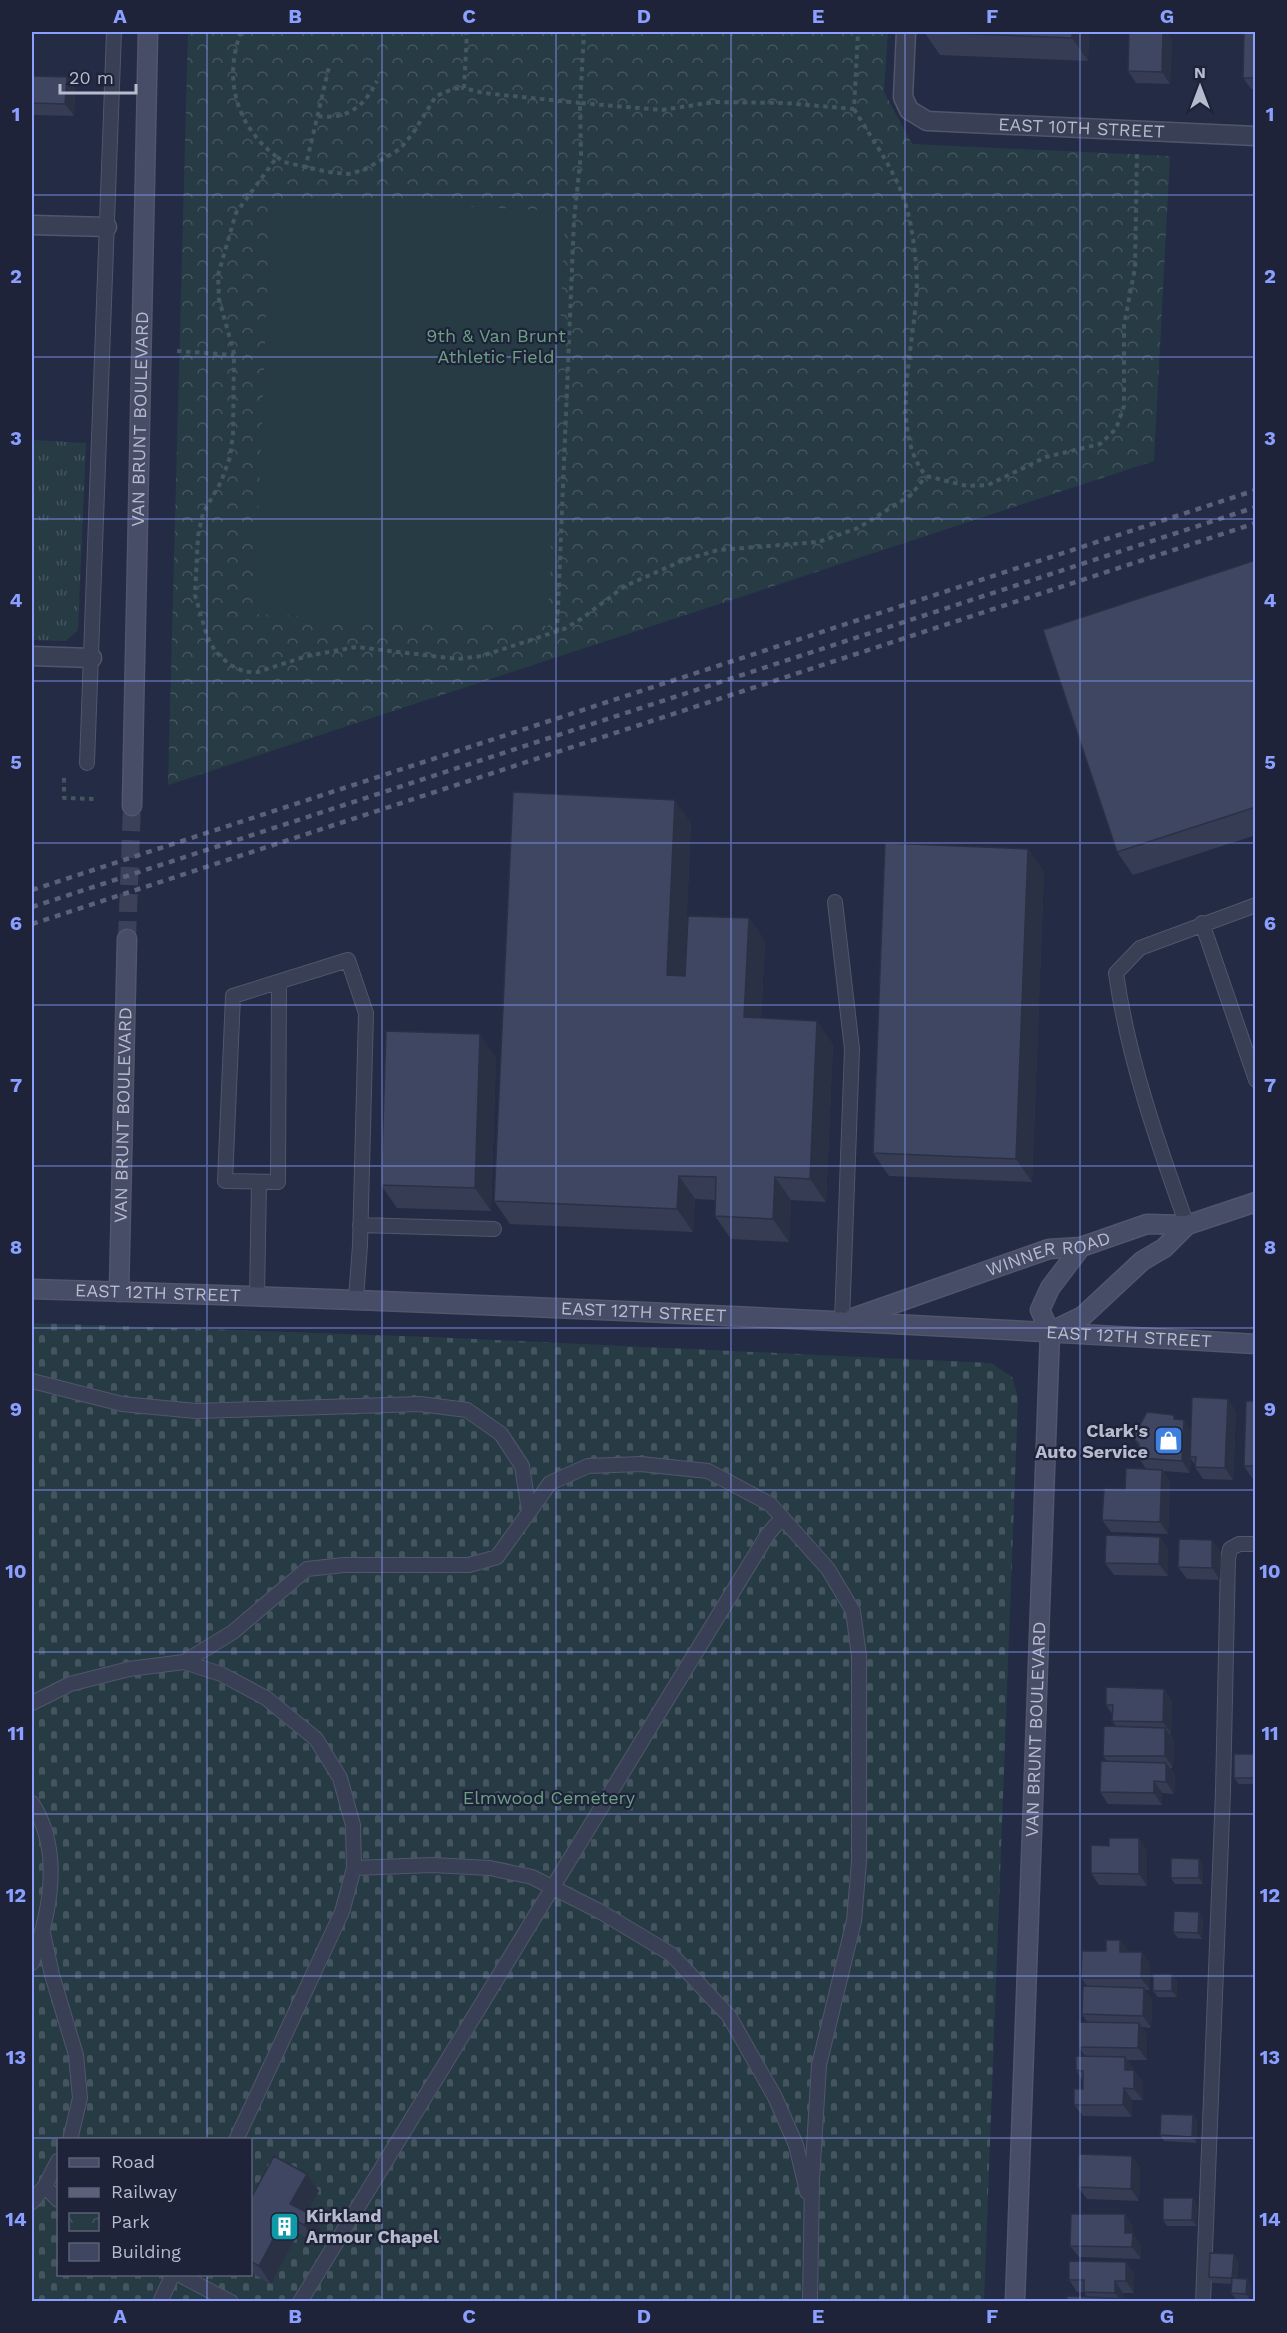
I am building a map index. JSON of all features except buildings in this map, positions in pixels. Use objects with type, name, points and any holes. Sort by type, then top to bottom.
[{"type":"street","name":"VAN BRUNT BOULEVARD","points":[[132,806],[148,32]]},
{"type":"street","name":"EAST 10TH STREET","points":[[906,32],[903,98],[909,110],[927,121],[1256,136]]},
{"type":"street","points":[[32,225],[107,227]]},
{"type":"street","points":[[32,656],[92,658]]},
{"type":"street","name":"VAN BRUNT BOULEVARD","points":[[119,1292],[127,939]]},
{"type":"street","name":"WINNER ROAD","points":[[842,1321],[1049,1249],[1081,1247],[1147,1224],[1187,1225],[1256,1202]]},
{"type":"street","points":[[1050,1332],[1083,1316],[1142,1261],[1164,1248],[1187,1225]]},
{"type":"street","name":"VAN BRUNT BOULEVARD","points":[[1015,2301],[1050,1332],[1041,1310],[1050,1287],[1081,1247]]},
{"type":"street","name":"EAST 12TH STREET","points":[[32,1290],[356,1299],[842,1321],[1256,1344]]},
{"type":"lane","points":[[87,763],[114,32]]},
{"type":"lane","points":[[836,902],[852,1049],[842,1321]]},
{"type":"lane","points":[[1187,1225],[1156,1139],[1120,1001],[1116,974],[1140,948],[1202,923],[1256,905]]},
{"type":"lane","points":[[1202,923],[1256,1080]]},
{"type":"lane","points":[[279,982],[278,1182],[225,1181],[233,996],[348,960],[366,1013],[356,1299]]},
{"type":"lane","points":[[258,1297],[260,1182]]},
{"type":"lane","points":[[360,1225],[494,1229]]},
{"type":"lane","points":[[32,1381],[122,1404],[196,1411],[420,1404],[467,1410],[501,1434],[522,1466],[529,1511]]},
{"type":"lane","points":[[32,1703],[70,1684],[129,1669],[184,1662],[233,1632],[307,1569],[344,1565],[469,1565],[497,1557],[550,1483],[588,1466],[641,1464],[708,1471],[770,1504],[828,1569],[852,1611],[859,1656],[859,1862],[854,1921],[819,2065],[810,2301]]},
{"type":"lane","points":[[300,2301],[768,1534],[782,1518]]},
{"type":"lane","points":[[1203,2301],[1222,1791],[1228,1559],[1230,1548],[1239,1544],[1256,1544]]},
{"type":"lane","points":[[184,1662],[221,1674],[266,1698],[316,1739],[340,1778],[353,1825],[354,1868],[342,1912],[236,2138]]},
{"type":"lane","points":[[32,1803],[41,1818],[50,1851],[50,1895],[43,1933],[32,1963]]},
{"type":"lane","points":[[354,1868],[432,1865],[490,1868],[532,1877],[601,1912],[671,1954],[729,2016],[775,2097],[796,2145],[812,2212]]},
{"type":"lane","points":[[43,1933],[52,1975],[76,2055],[80,2098],[70,2138]]},
{"type":"lane","points":[[32,2202],[45,2186],[57,2163]]},
{"type":"lane","points":[[45,2186],[57,2199]]},
{"type":"lane","points":[[160,2301],[172,2276]]},
{"type":"lane","points":[[182,2276],[231,2301]]},
{"type":"path","points":[[241,32],[234,51],[231,75],[237,101],[246,122],[268,150],[284,162],[305,169],[348,174],[364,170],[399,149],[413,133],[436,96],[453,89],[464,88],[483,93],[662,110],[714,102],[785,103],[855,109]]},
{"type":"path","points":[[454,32],[467,33],[464,88]]},
{"type":"path","points":[[557,632],[574,220],[581,154],[580,103],[584,32]]},
{"type":"path","points":[[858,32],[855,109],[899,186],[908,212],[917,289],[906,378],[908,425],[914,455],[926,476],[967,486],[988,485],[1046,457],[1100,444],[1116,429],[1124,406],[1124,325],[1135,268],[1137,130]]},
{"type":"path","points":[[305,169],[329,67]]},
{"type":"path","points":[[318,116],[343,116],[360,108],[377,81]]},
{"type":"path","points":[[278,157],[237,213],[218,275],[219,299],[234,355],[233,434],[230,457],[221,482],[203,513],[195,596],[203,626],[215,651],[230,665],[245,672],[258,672],[307,656],[356,647],[466,658],[482,657],[557,632],[581,620],[625,586],[684,560],[718,550],[818,542],[858,528],[911,495],[926,476]]},
{"type":"path","points":[[177,351],[234,355]]},
{"type":"path","points":[[64,778],[64,798],[96,799]]},
{"type":"green space","name":"9th & Van Brunt Athletic Field","points":[[188,32],[888,32],[884,92],[912,144],[1170,156],[1154,461],[168,785]]},
{"type":"green space","points":[[271,198],[565,211],[548,626],[254,614]]},
{"type":"green space","points":[[32,440],[86,443],[78,630],[66,641],[32,640]]},
{"type":"green space","name":"Elmwood Cemetery","points":[[32,1323],[431,1337],[991,1363],[1012,1377],[1018,1398],[984,2301],[32,2302]]},
{"type":"tunnel","points":[[127,939],[132,806]]},
{"type":"railway","points":[[32,890],[1256,490]]},
{"type":"railway","points":[[32,907],[1256,507]]},
{"type":"railway","points":[[32,924],[1256,523]]},
{"type":"place","name":"Clark's Auto Service","points":[[1169,1441]]},
{"type":"place","name":"Kirkland Armour Chapel","points":[[285,2226]]}]
